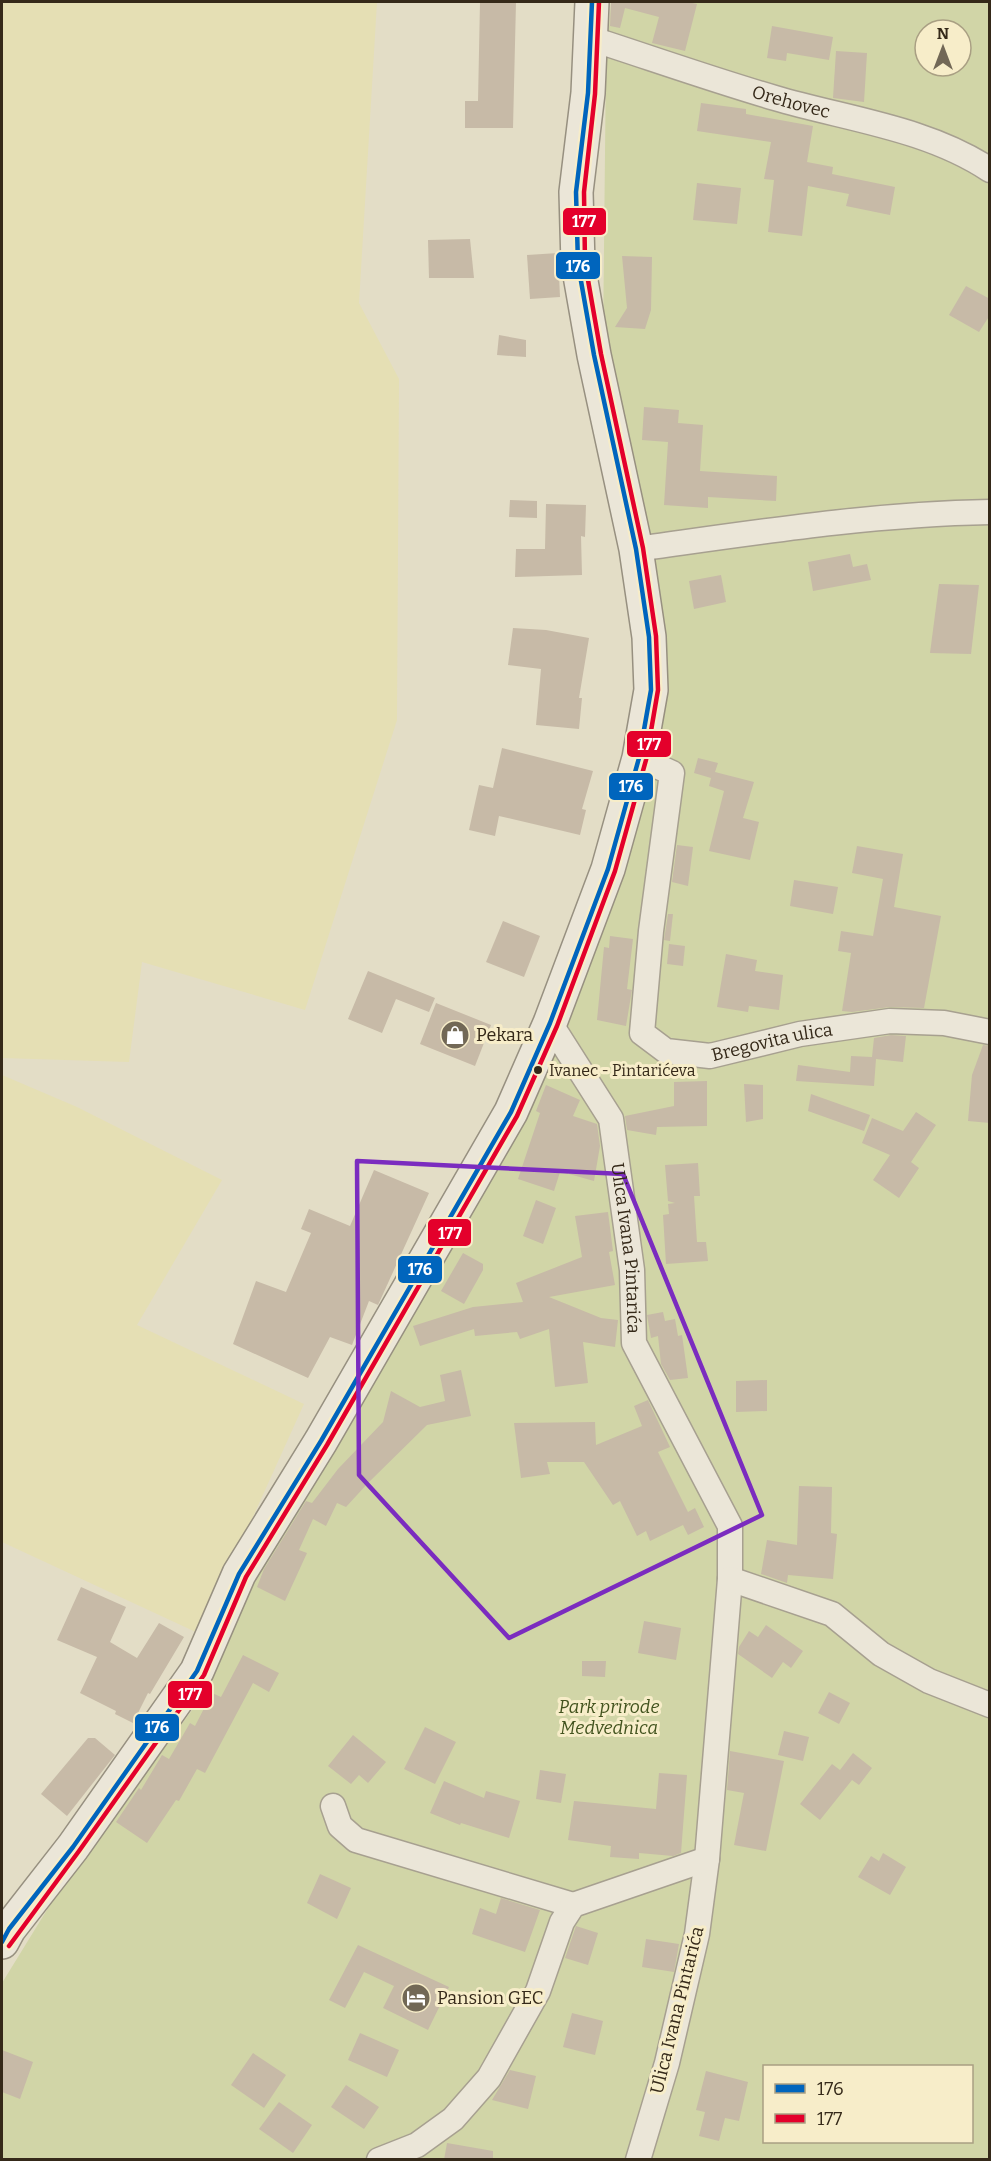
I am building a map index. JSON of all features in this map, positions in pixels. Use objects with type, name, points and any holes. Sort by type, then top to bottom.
[{"type":"main road","points":[[2,1942],[9,1929],[73,1847],[149,1743],[197,1671],[239,1574],[321,1441],[511,1112],[550,1023],[608,869],[639,758],[651,690],[649,637],[636,549],[594,355],[578,264],[576,192],[588,93],[592,2]]},
{"type":"street","name":"Orehovec","points":[[589,38],[774,98],[930,140],[971,158],[990,170]]},
{"type":"street","points":[[636,549],[770,530],[954,513],[990,512]]},
{"type":"street","name":"Bregovita ulica","points":[[639,758],[672,773],[651,932],[642,1033],[666,1051],[710,1056],[800,1034],[890,1021],[944,1023],[990,1032]]},
{"type":"street","name":"Ulica Ivana Pintarića","points":[[550,1023],[611,1119],[632,1270],[634,1343],[730,1526],[730,1579],[706,1858],[697,1934],[667,2063],[638,2160]]},
{"type":"street","points":[[730,1579],[832,1614],[881,1654],[929,1681],[990,1705]]},
{"type":"street","points":[[333,1806],[340,1826],[356,1840],[573,1905],[706,1858]]},
{"type":"street","points":[[379,2160],[417,2145],[453,2119],[489,2078],[537,1991],[562,1922],[573,1905]]},
{"type":"highlighted area","points":[[357,1161],[623,1174],[762,1515],[509,1638],[359,1475]]},
{"type":"shaded area","points":[[2,2],[377,2],[359,303],[399,379],[397,720],[305,1010],[142,962],[129,1062],[2,1058]]},
{"type":"shaded area","points":[[2,1075],[77,1107],[222,1180],[137,1325],[304,1404],[200,1634],[2,1542]]},
{"type":"green space","name":"Park prirode Medvednica","points":[[611,2],[989,2],[989,2159],[2,2159],[2,1983],[61,1887],[201,1698],[311,1454],[493,1145],[608,869],[648,676],[603,342],[606,60]]},
{"type":"building","points":[[480,2],[516,2],[513,128],[465,128],[465,101],[478,101]]},
{"type":"building","points":[[611,2],[697,4],[685,51],[652,43],[659,17],[625,8],[620,28],[610,26]]},
{"type":"building","points":[[772,26],[833,37],[829,60],[787,53],[786,61],[767,58]]},
{"type":"building","points":[[836,51],[867,53],[864,102],[833,98]]},
{"type":"building","points":[[701,103],[746,109],[746,114],[813,126],[807,162],[833,167],[832,174],[895,187],[890,215],[846,206],[849,194],[808,186],[802,236],[768,232],[774,180],[764,179],[771,142],[697,131]]},
{"type":"building","points":[[697,183],[741,188],[737,224],[693,220]]},
{"type":"building","points":[[470,239],[474,278],[429,278],[428,240]]},
{"type":"building","points":[[558,253],[560,297],[530,299],[527,255]]},
{"type":"building","points":[[622,256],[652,257],[651,310],[645,329],[615,327],[627,308]]},
{"type":"building","points":[[966,286],[990,299],[990,315],[979,332],[949,315]]},
{"type":"building","points":[[499,335],[526,340],[526,357],[497,355]]},
{"type":"building","points":[[644,407],[679,410],[678,423],[703,425],[700,471],[777,476],[776,501],[708,497],[708,508],[664,505],[668,442],[642,440]]},
{"type":"building","points":[[510,500],[537,501],[537,518],[509,517]]},
{"type":"building","points":[[546,504],[586,505],[585,537],[581,536],[582,575],[515,577],[516,549],[545,549]]},
{"type":"building","points":[[850,554],[853,567],[867,564],[871,580],[813,591],[808,562]]},
{"type":"building","points":[[721,575],[726,602],[694,609],[689,581]]},
{"type":"building","points":[[939,584],[979,585],[971,654],[930,653]]},
{"type":"building","points":[[513,628],[546,630],[589,638],[579,698],[582,698],[579,729],[536,725],[541,669],[508,665]]},
{"type":"building","points":[[502,748],[593,771],[582,809],[586,810],[580,835],[499,816],[495,836],[469,830],[479,785],[493,788]]},
{"type":"building","points":[[698,758],[718,763],[715,772],[754,782],[743,818],[759,822],[750,860],[709,851],[724,791],[709,786],[711,778],[694,773]]},
{"type":"building","points":[[677,845],[693,847],[688,886],[672,882]]},
{"type":"building","points":[[857,846],[903,854],[894,907],[941,916],[924,1008],[890,1007],[852,1012],[842,1011],[851,953],[838,951],[841,931],[873,936],[883,879],[852,873]]},
{"type":"building","points":[[794,880],[838,887],[833,914],[790,906]]},
{"type":"building","points":[[668,914],[673,914],[670,941],[664,940]]},
{"type":"building","points":[[503,921],[540,936],[524,977],[486,962]]},
{"type":"building","points":[[610,936],[633,939],[627,989],[632,990],[626,1026],[597,1020],[604,947],[609,948]]},
{"type":"building","points":[[669,944],[685,946],[683,966],[667,964]]},
{"type":"building","points":[[726,954],[757,960],[755,971],[783,975],[779,1010],[749,1006],[748,1012],[717,1007]]},
{"type":"building","points":[[368,971],[435,998],[429,1012],[396,999],[382,1033],[348,1019]]},
{"type":"building","name":"Pekara","points":[[436,1003],[491,1025],[475,1066],[420,1044]]},
{"type":"building","points":[[891,1035],[906,1036],[903,1062],[876,1059],[874,1086],[796,1081],[798,1065],[850,1072],[851,1056],[872,1057],[874,1038]]},
{"type":"building","points":[[983,1045],[990,1046],[990,1123],[968,1121],[972,1075]]},
{"type":"building","points":[[707,1081],[707,1126],[657,1127],[656,1135],[627,1130],[625,1116],[674,1106],[674,1082]]},
{"type":"building","points":[[744,1084],[763,1085],[763,1119],[746,1122]]},
{"type":"building","points":[[546,1085],[580,1100],[573,1116],[597,1124],[600,1146],[594,1181],[569,1174],[569,1172],[568,1174],[560,1172],[554,1191],[518,1179],[540,1113],[536,1111]]},
{"type":"building","points":[[811,1094],[870,1115],[864,1131],[808,1111]]},
{"type":"building","points":[[916,1112],[936,1125],[911,1162],[919,1168],[899,1198],[873,1180],[890,1155],[862,1143],[872,1118],[903,1131]]},
{"type":"building","points":[[698,1163],[700,1196],[694,1196],[697,1242],[706,1242],[708,1261],[666,1264],[663,1215],[669,1214],[668,1204],[675,1203],[668,1201],[665,1165]]},
{"type":"building","points":[[374,1170],[429,1193],[378,1305],[369,1301],[352,1345],[330,1337],[308,1378],[233,1344],[256,1281],[286,1292],[311,1233],[301,1229],[309,1209],[350,1226]]},
{"type":"building","points":[[536,1200],[556,1208],[543,1244],[523,1236]]},
{"type":"building","points":[[608,1212],[613,1251],[609,1252],[615,1285],[549,1297],[601,1318],[618,1320],[615,1347],[583,1342],[588,1383],[555,1387],[549,1329],[520,1339],[517,1332],[475,1336],[474,1329],[420,1346],[413,1326],[473,1307],[523,1302],[516,1283],[582,1257],[575,1216]]},
{"type":"building","points":[[463,1253],[483,1264],[483,1270],[464,1304],[441,1291]]},
{"type":"building","points":[[663,1312],[665,1321],[675,1319],[678,1336],[682,1335],[688,1378],[670,1380],[661,1364],[658,1336],[651,1338],[647,1315]]},
{"type":"building","points":[[461,1370],[471,1416],[427,1425],[346,1507],[337,1503],[326,1526],[313,1519],[299,1550],[307,1553],[285,1601],[257,1587],[264,1569],[306,1501],[312,1503],[338,1469],[383,1422],[391,1391],[420,1407],[445,1401],[440,1375]]},
{"type":"building","points":[[767,1380],[767,1411],[736,1412],[736,1381]]},
{"type":"building","points":[[648,1400],[670,1447],[658,1452],[688,1512],[695,1508],[704,1527],[688,1535],[683,1525],[650,1541],[646,1531],[637,1536],[620,1501],[613,1505],[584,1462],[547,1462],[550,1474],[521,1478],[514,1423],[595,1422],[596,1445],[642,1426],[634,1406]]},
{"type":"building","points":[[799,1486],[832,1487],[831,1533],[837,1534],[833,1579],[788,1575],[787,1583],[761,1574],[767,1540],[797,1545]]},
{"type":"building","points":[[81,1587],[126,1607],[110,1642],[137,1658],[159,1623],[184,1637],[150,1694],[148,1693],[133,1723],[115,1714],[116,1711],[80,1693],[97,1657],[57,1640]]},
{"type":"building","points":[[644,1621],[681,1628],[676,1660],[638,1653]]},
{"type":"building","points":[[766,1625],[803,1651],[791,1668],[783,1662],[772,1678],[738,1654],[739,1647],[749,1631],[758,1637]]},
{"type":"building","points":[[243,1655],[279,1673],[269,1692],[253,1683],[205,1773],[197,1769],[179,1801],[176,1800],[147,1843],[116,1822],[139,1788],[141,1790],[162,1755],[169,1759],[190,1723],[195,1726],[212,1693],[221,1697]]},
{"type":"building","points":[[582,1661],[606,1661],[605,1677],[582,1676]]},
{"type":"building","points":[[829,1692],[850,1703],[839,1724],[818,1713]]},
{"type":"building","points":[[425,1727],[456,1742],[435,1784],[404,1769]]},
{"type":"building","points":[[784,1731],[809,1737],[803,1761],[778,1755]]},
{"type":"building","points":[[353,1735],[386,1762],[368,1783],[359,1775],[351,1784],[328,1766]]},
{"type":"building","points":[[88,1738],[95,1738],[115,1755],[67,1816],[41,1794]]},
{"type":"building","points":[[730,1751],[784,1761],[766,1851],[734,1845],[744,1793],[727,1790]]},
{"type":"building","points":[[853,1753],[872,1768],[859,1785],[852,1780],[820,1820],[800,1804],[832,1764],[840,1770]]},
{"type":"building","points":[[540,1770],[566,1774],[561,1803],[536,1799]]},
{"type":"building","points":[[659,1773],[687,1775],[681,1853],[673,1856],[639,1853],[639,1859],[610,1857],[611,1846],[568,1840],[574,1801],[656,1809]]},
{"type":"building","points":[[444,1781],[484,1798],[486,1791],[520,1801],[509,1838],[461,1823],[460,1825],[430,1813]]},
{"type":"building","points":[[883,1853],[906,1867],[890,1895],[858,1877],[871,1856],[879,1861]]},
{"type":"building","points":[[320,1874],[351,1888],[337,1919],[307,1903]]},
{"type":"building","points":[[501,1898],[540,1910],[525,1952],[472,1934],[480,1908],[496,1914]]},
{"type":"building","points":[[576,1926],[598,1933],[588,1965],[565,1958]]},
{"type":"building","points":[[646,1939],[679,1944],[674,1972],[642,1967]]},
{"type":"building","points":[[358,1945],[449,1987],[428,2030],[383,2008],[394,1986],[364,1972],[345,2008],[329,2000]]},
{"type":"building","points":[[572,2013],[603,2021],[595,2055],[563,2047]]},
{"type":"building","points":[[360,2033],[399,2050],[387,2077],[348,2060]]},
{"type":"building","points":[[2,2050],[33,2062],[20,2099],[2,2092]]},
{"type":"building","points":[[253,2053],[286,2075],[264,2108],[231,2085]]},
{"type":"building","points":[[510,2070],[536,2076],[528,2109],[492,2100]]},
{"type":"building","points":[[706,2071],[748,2082],[739,2121],[725,2118],[719,2141],[699,2136],[705,2112],[696,2110]]},
{"type":"building","points":[[346,2085],[379,2107],[364,2129],[331,2107]]},
{"type":"building","points":[[279,2102],[312,2125],[293,2153],[259,2129]]},
{"type":"building","points":[[447,2143],[493,2151],[493,2160],[444,2160]]},
{"type":"transit line","name":"176","points":[[2,1942],[9,1929],[73,1847],[197,1671],[239,1574],[321,1441],[511,1112],[550,1023],[608,869],[639,758],[651,690],[649,637],[636,549],[594,355],[578,264],[576,192],[588,93],[592,2]]},
{"type":"transit line","name":"177","points":[[9,1946],[204,1675],[246,1577],[327,1445],[517,1116],[557,1026],[615,871],[646,760],[658,690],[656,636],[643,548],[601,354],[585,263],[584,192],[595,94],[599,2]]},
{"type":"place","name":"Pekara","points":[[455,1035]]},
{"type":"place","name":"Ivanec - Pintarićeva","points":[[538,1070]]},
{"type":"place","name":"Pansion GEC","points":[[416,1998]]}]
